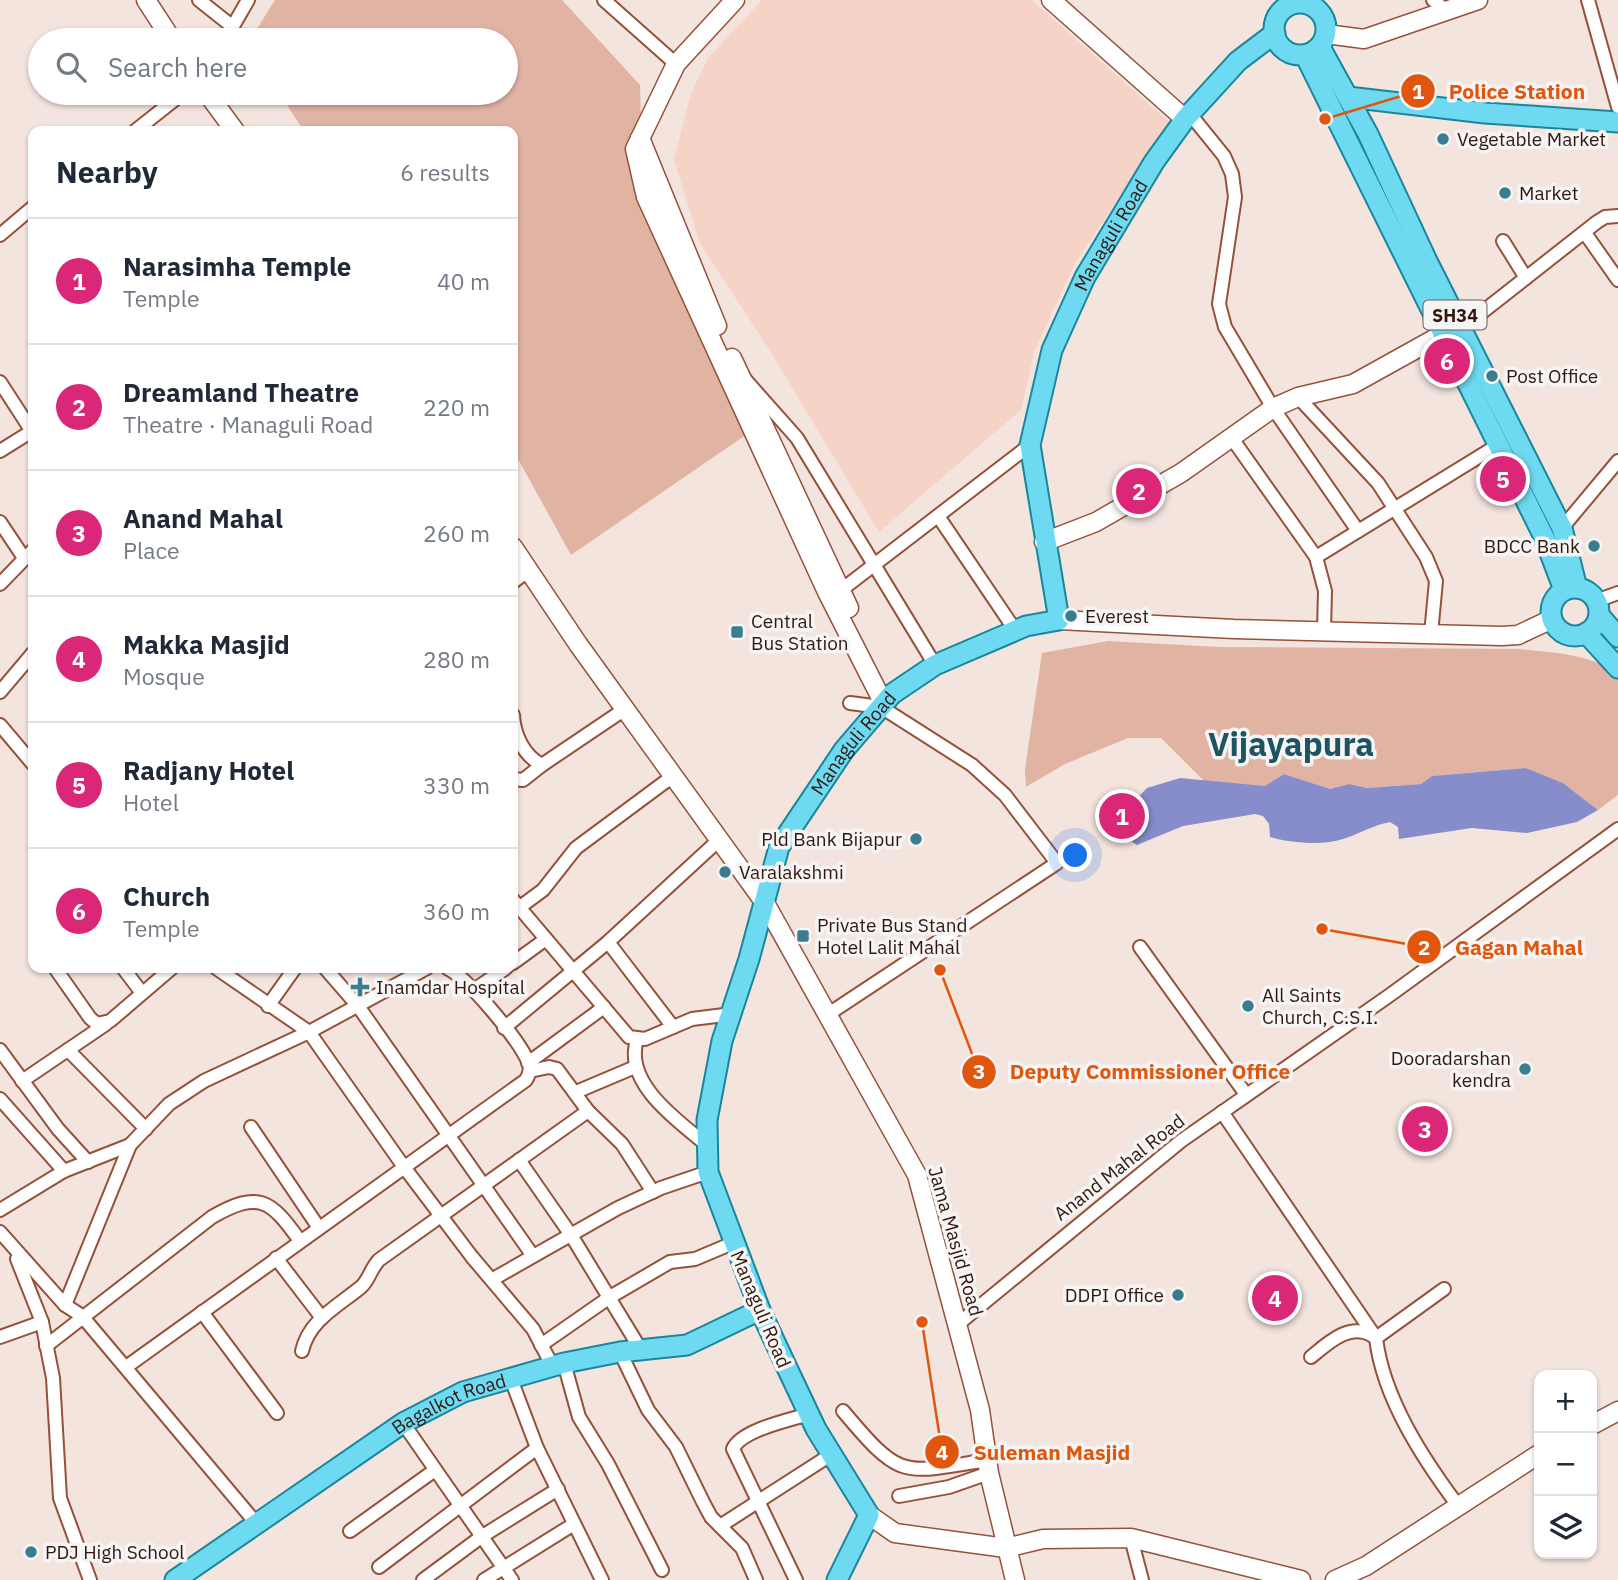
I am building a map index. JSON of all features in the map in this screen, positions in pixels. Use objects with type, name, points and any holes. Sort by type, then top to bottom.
[{"type":"main road","name":"SH34","points":[[1317,45],[1285,51],[1275,33],[1279,14],[1293,3],[1321,13],[1317,45],[1453,331],[1562,528],[1571,589]]},
{"type":"main road","name":"Managuli Road","points":[[869,1515],[809,1414],[760,1310],[708,1172],[707,1120],[722,1041],[765,904],[779,847],[845,750],[886,701],[935,665],[1015,630],[1059,620],[1044,542],[1030,444],[1052,350],[1085,277],[1154,162],[1188,116],[1238,61],[1275,33]]},
{"type":"main road","name":"SH34","points":[[1317,45],[1348,97],[1453,331],[1498,445],[1571,589]]},
{"type":"main road","points":[[1348,97],[1485,113],[1618,122]]},
{"type":"main road","points":[[1586,634],[1570,636],[1552,620],[1553,603],[1571,589],[1592,594],[1598,608],[1618,637]]},
{"type":"main road","points":[[1586,634],[1598,608]]},
{"type":"main road","points":[[1586,634],[1618,668]]},
{"type":"main road","name":"Bagalkot Road","points":[[175,1580],[403,1423],[463,1392],[558,1365],[620,1352],[687,1345],[760,1310]]},
{"type":"main road","points":[[838,1580],[869,1515]]},
{"type":"street","points":[[146,0],[164,28]]},
{"type":"street","points":[[199,0],[233,27],[248,0]]},
{"type":"street","points":[[604,0],[676,65]]},
{"type":"street","points":[[734,0],[676,65],[635,149],[646,197],[841,591],[886,701]]},
{"type":"street","points":[[1051,0],[1188,116],[1224,156],[1235,197],[1219,304],[1221,315],[1273,408],[1358,531]]},
{"type":"street","points":[[1317,45],[1364,39],[1440,5],[1478,0]]},
{"type":"street","points":[[1588,0],[1618,107]]},
{"type":"street","points":[[141,126],[168,105]]},
{"type":"street","points":[[216,105],[231,126]]},
{"type":"street","points":[[0,235],[28,211]]},
{"type":"street","points":[[1044,542],[1096,522],[1181,473],[1273,408],[1298,397],[1353,384],[1453,331],[1605,217],[1618,216]]},
{"type":"street","points":[[1585,233],[1618,279]]},
{"type":"street","points":[[1503,241],[1526,278]]},
{"type":"street","points":[[733,374],[752,383],[789,426],[935,665]]},
{"type":"street","points":[[733,374],[827,592],[886,701],[972,765],[1005,795],[1057,863],[827,1015]]},
{"type":"street","points":[[0,382],[28,424]]},
{"type":"street","points":[[1298,397],[1346,447],[1397,510],[1436,581],[1431,634]]},
{"type":"street","points":[[0,451],[28,435]]},
{"type":"street","points":[[1231,437],[1317,557],[1325,591],[1324,631]]},
{"type":"street","points":[[841,591],[1030,444]]},
{"type":"street","points":[[1317,557],[1397,510],[1498,445]]},
{"type":"street","points":[[1562,528],[1618,461]]},
{"type":"street","points":[[938,516],[1015,630]]},
{"type":"street","points":[[0,522],[28,553]]},
{"type":"street","points":[[0,584],[28,555]]},
{"type":"street","name":"Jama Masjid Road","points":[[518,555],[765,904],[917,1175],[980,1410],[988,1466],[1015,1580]]},
{"type":"street","points":[[518,578],[528,570]]},
{"type":"street","points":[[1598,608],[1618,593]]},
{"type":"street","points":[[1059,620],[1324,631],[1518,635],[1552,620]]},
{"type":"street","points":[[0,692],[28,659]]},
{"type":"street","points":[[850,703],[886,701]]},
{"type":"street","points":[[518,780],[523,780],[625,709]]},
{"type":"street","points":[[0,725],[28,758]]},
{"type":"street","points":[[518,739],[542,765]]},
{"type":"street","points":[[518,903],[543,890],[576,848],[673,776]]},
{"type":"street","name":"Anand Mahal Road","points":[[958,1324],[1181,1141],[1245,1093],[1390,995],[1618,829]]},
{"type":"street","points":[[504,1028],[608,942],[720,839]]},
{"type":"street","points":[[518,906],[629,1037],[637,1040],[692,1018],[732,1014]]},
{"type":"street","points":[[518,959],[547,939]]},
{"type":"street","points":[[608,942],[673,1027]]},
{"type":"street","points":[[1140,947],[1245,1093]]},
{"type":"street","points":[[58,973],[90,1018],[97,1024],[110,1021]]},
{"type":"street","points":[[126,973],[142,993]]},
{"type":"street","points":[[22,1081],[110,1021],[166,973]]},
{"type":"street","points":[[223,973],[309,1032],[404,1167],[533,1329],[541,1345],[558,1365],[579,1417],[608,1464],[662,1570]]},
{"type":"street","points":[[268,1006],[291,973]]},
{"type":"street","points":[[329,973],[358,1006],[533,1256]]},
{"type":"street","points":[[65,1305],[130,1145],[169,1104],[204,1081],[309,1032],[418,973]]},
{"type":"street","points":[[453,973],[474,990],[504,1028],[529,1067]]},
{"type":"street","points":[[474,990],[499,973]]},
{"type":"street","points":[[126,1367],[448,1135],[518,1089],[529,1067],[604,1007]]},
{"type":"street","points":[[637,1040],[633,1052],[635,1067],[660,1102],[707,1145]]},
{"type":"street","points":[[0,1050],[88,1162]]},
{"type":"street","points":[[68,1050],[146,1129]]},
{"type":"street","points":[[529,1067],[557,1069],[588,1111],[622,1144],[653,1192]]},
{"type":"street","points":[[576,1092],[635,1067]]},
{"type":"street","points":[[0,1098],[64,1171]]},
{"type":"street","points":[[302,1351],[304,1338],[322,1318],[364,1285],[370,1269],[379,1260],[588,1111]]},
{"type":"street","points":[[1222,1112],[1376,1338],[1380,1368],[1390,1393],[1432,1470],[1459,1507]]},
{"type":"street","points":[[251,1127],[319,1228]]},
{"type":"street","points":[[0,1210],[64,1171],[130,1145]]},
{"type":"street","points":[[519,1160],[571,1235],[640,1350]]},
{"type":"street","points":[[493,1279],[653,1192],[708,1172]]},
{"type":"street","points":[[46,1346],[212,1217],[233,1205],[248,1200],[266,1202],[280,1213],[300,1241]]},
{"type":"street","points":[[0,1232],[65,1305],[82,1316],[256,1523]]},
{"type":"street","points":[[541,1345],[610,1297],[670,1262],[695,1259],[733,1243]]},
{"type":"street","points":[[15,1252],[42,1322],[53,1378],[60,1498],[90,1580]]},
{"type":"street","points":[[276,1258],[322,1318]]},
{"type":"street","points":[[1376,1338],[1444,1289]]},
{"type":"street","points":[[202,1311],[277,1413]]},
{"type":"street","points":[[0,1337],[42,1322]]},
{"type":"street","points":[[1311,1357],[1331,1340],[1357,1330],[1376,1338]]},
{"type":"street","points":[[620,1352],[648,1410],[676,1447],[702,1502],[720,1526],[742,1548],[756,1580]]},
{"type":"street","points":[[511,1379],[537,1448],[602,1580]]},
{"type":"street","points":[[843,1411],[875,1448],[897,1466],[911,1470],[988,1466]]},
{"type":"street","points":[[1597,1422],[1618,1411]]},
{"type":"street","points":[[796,1580],[735,1456],[735,1443],[764,1428],[809,1414]]},
{"type":"street","points":[[403,1423],[512,1580]]},
{"type":"street","points":[[379,1567],[537,1448]]},
{"type":"street","points":[[720,1526],[758,1505],[832,1454]]},
{"type":"street","points":[[1335,1580],[1366,1566],[1534,1457]]},
{"type":"street","points":[[899,1496],[949,1487],[988,1466]]},
{"type":"street","points":[[350,1531],[435,1470]]},
{"type":"street","points":[[423,1580],[481,1537],[558,1489]]},
{"type":"street","points":[[869,1515],[895,1533],[1006,1548],[1043,1539],[1131,1538],[1301,1580]]},
{"type":"street","points":[[484,1580],[574,1524]]},
{"type":"street","points":[[1131,1538],[1142,1580]]},
{"type":"shaded area","points":[[275,0],[562,0],[640,85],[642,158],[750,432],[571,555],[518,459],[518,126],[301,126],[287,105],[518,105],[518,28],[258,28]]},
{"type":"shaded area","points":[[762,0],[1032,0],[1169,122],[1074,265],[1034,352],[1021,410],[879,532],[767,346],[700,244],[674,160],[691,93],[708,58]]},
{"type":"shaded area","points":[[1108,641],[1219,647],[1519,649],[1585,659],[1609,669],[1618,677],[1618,795],[1598,810],[1563,783],[1526,768],[1432,776],[1421,784],[1367,788],[1349,784],[1330,789],[1284,774],[1265,786],[1205,782],[1161,738],[1128,738],[1065,764],[1026,787],[1025,769],[1042,653]]},
{"type":"water","points":[[1526,768],[1563,783],[1598,810],[1577,822],[1527,833],[1472,828],[1399,839],[1398,827],[1390,822],[1335,841],[1306,843],[1270,837],[1269,824],[1263,816],[1255,814],[1183,826],[1137,845],[1120,834],[1127,809],[1147,788],[1180,778],[1265,786],[1284,774],[1330,789],[1349,784],[1367,788],[1421,784],[1432,776]]},
{"type":"place","name":"Police Station","points":[[1325,119]]},
{"type":"place","name":"Vegetable Market","points":[[1443,139]]},
{"type":"place","name":"Market","points":[[1505,193]]},
{"type":"place","name":"Church","points":[[1447,361]]},
{"type":"place","name":"Post Office","points":[[1492,376]]},
{"type":"place","name":"Radjany Hotel","points":[[1503,479]]},
{"type":"place","name":"Dreamland Theatre","points":[[1139,491]]},
{"type":"place","name":"BDCC Bank","points":[[1594,546]]},
{"type":"place","name":"Everest","points":[[1071,616]]},
{"type":"place","name":"Central Bus Station","points":[[737,632]]},
{"type":"place","name":"Narasimha Temple","points":[[1122,816]]},
{"type":"place","name":"Pld Bank Bijapur","points":[[916,839]]},
{"type":"place","name":"Varalakshmi","points":[[725,872]]},
{"type":"place","name":"Gagan Mahal","points":[[1322,929]]},
{"type":"place","name":"Private Bus Stand Hotel Lalit Mahal","points":[[803,936]]},
{"type":"place","name":"Deputy Commissioner Office","points":[[940,970]]},
{"type":"place","name":"Inamdar Hospital","points":[[360,987]]},
{"type":"place","name":"All Saints Church, C.S.I.","points":[[1248,1006]]},
{"type":"place","name":"Dooradarshan kendra","points":[[1525,1069]]},
{"type":"place","name":"Anand Mahal","points":[[1425,1129]]},
{"type":"place","name":"DDPI Office","points":[[1178,1295]]},
{"type":"place","name":"Makka Masjid","points":[[1275,1298]]},
{"type":"place","name":"Suleman Masjid","points":[[922,1322]]},
{"type":"place","name":"PDJ High School","points":[[31,1552]]},
{"type":"district","name":"Vijayapura","points":[[1291,743]]}]
